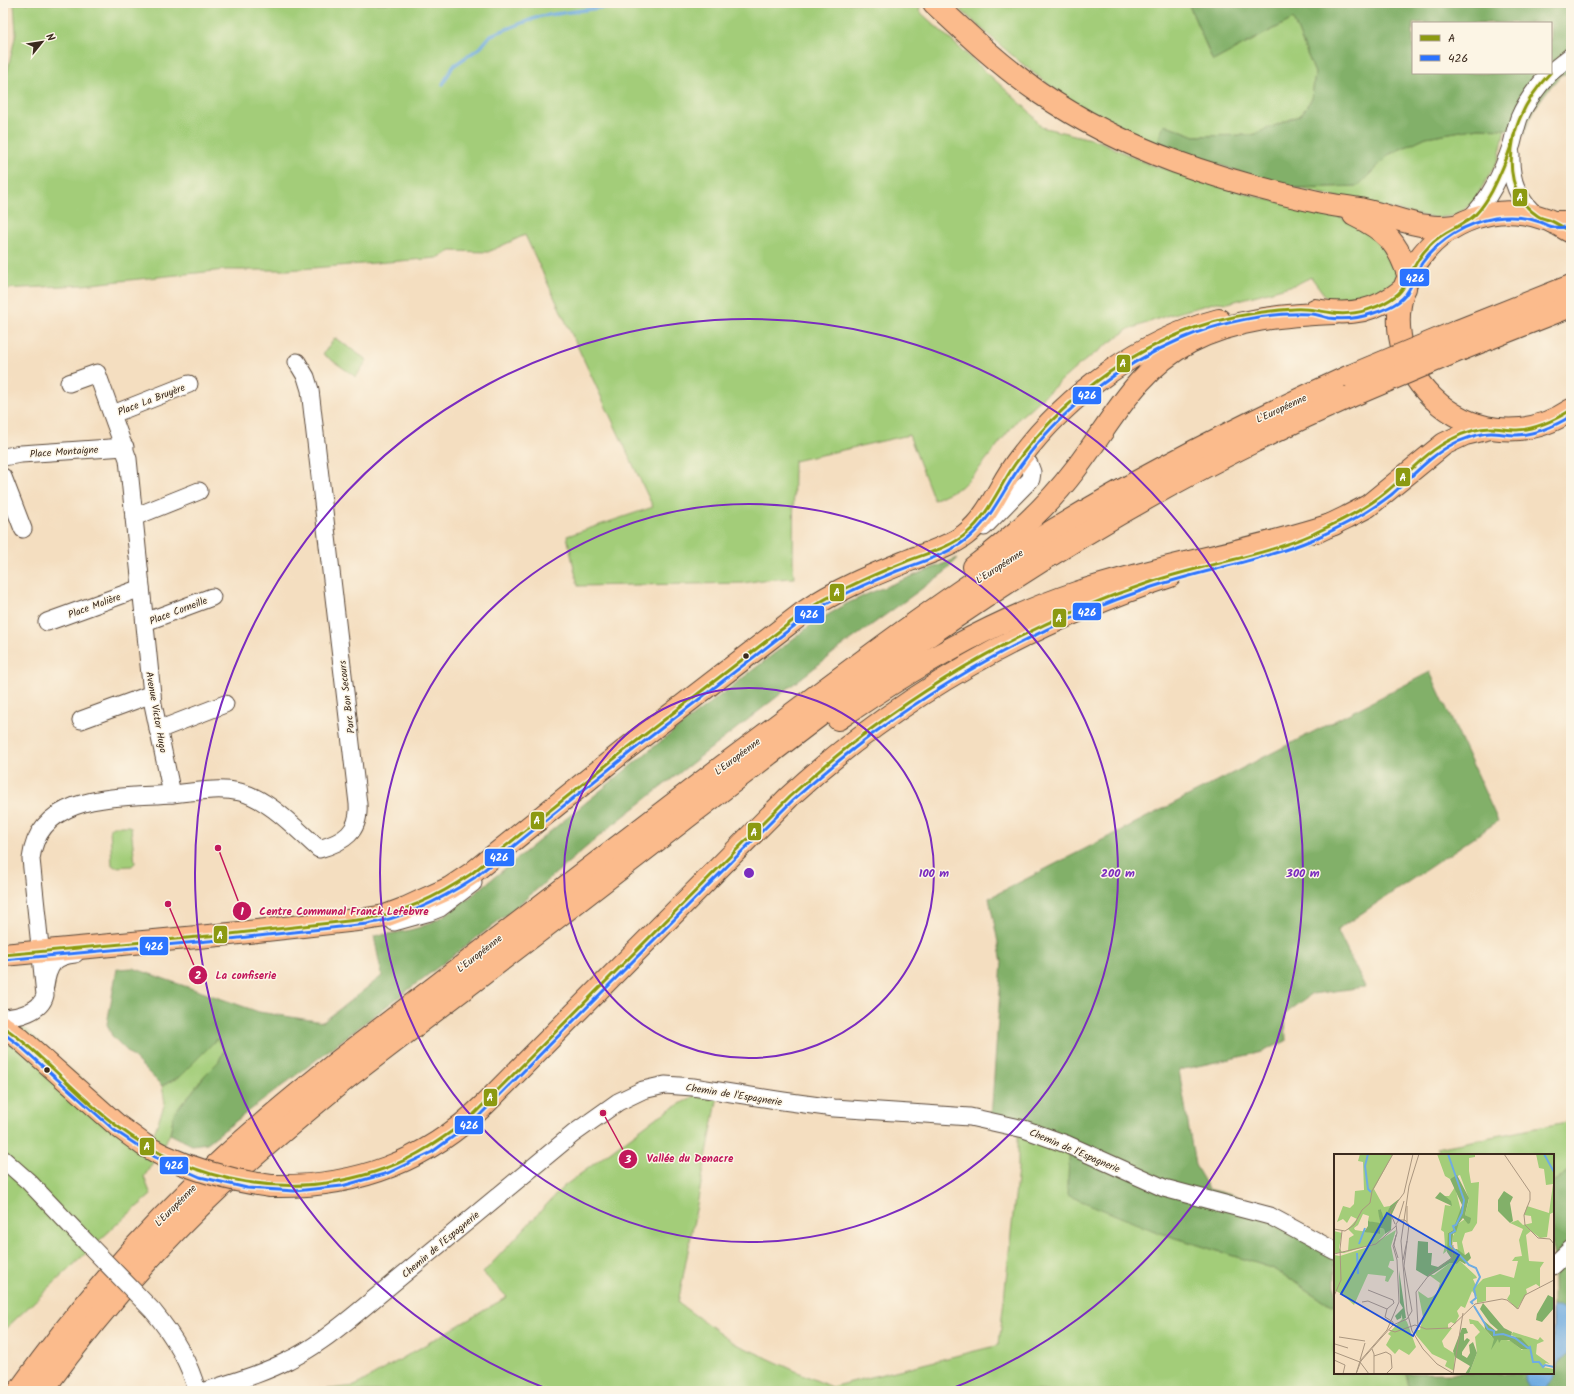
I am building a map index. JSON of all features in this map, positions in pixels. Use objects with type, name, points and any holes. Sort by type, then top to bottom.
[{"type":"main road","points":[[934,3],[1019,78],[1070,113],[1100,130],[1159,156],[1201,172],[1323,203],[1363,210],[1428,226],[1462,223]]},
{"type":"main road","points":[[1323,203],[1363,220],[1390,238],[1399,250],[1407,283]]},
{"type":"main road","points":[[1558,223],[1519,213],[1500,212],[1480,216],[1462,223],[1445,233],[1430,245],[1418,260],[1407,283],[1400,309],[1400,331],[1404,352],[1416,378],[1429,395],[1451,413],[1470,423],[1490,428],[1510,430],[1536,426],[1555,420],[1571,410]]},
{"type":"main road","points":[[918,621],[931,599],[1006,542],[1056,493],[1133,388],[1146,374],[1168,356],[1190,342],[1208,334],[1246,323],[1286,316],[1357,312],[1372,308],[1387,301],[1407,283]]},
{"type":"main road","name":"L'Européenne","points":[[19,1391],[77,1314],[123,1260],[190,1190],[247,1137],[308,1086],[387,1024],[800,707],[918,621],[1029,546],[1112,496],[1234,430],[1349,387],[1460,340],[1568,297]]},
{"type":"main road","points":[[3,955],[345,922],[385,916],[400,911],[444,891],[464,879],[628,753],[696,700],[789,623],[821,601],[855,583],[954,542],[966,534],[981,518],[1019,459],[1055,418],[1090,387],[1128,360],[1172,337],[1216,321],[1259,312],[1313,309],[1334,313]]},
{"type":"main road","name":"L'Européenne","points":[[42,1391],[90,1327],[136,1273],[192,1214],[258,1152],[348,1077],[873,676],[950,620],[1025,570],[1090,530],[1175,482],[1282,427],[1349,387]]},
{"type":"main road","points":[[3,1027],[19,1038],[118,1126],[144,1145],[162,1155],[216,1176],[271,1186],[327,1184],[365,1175],[415,1156],[456,1131],[485,1104],[796,790],[868,731],[956,672],[1051,622],[1126,591],[1183,572],[1277,547],[1334,524],[1376,500],[1444,444],[1465,434],[1490,428]]},
{"type":"main road","points":[[615,873],[723,801],[876,694],[933,659],[980,633],[1046,604],[1092,588],[1161,568],[1285,538],[1334,524]]},
{"type":"street","points":[[1552,72],[1571,56]]},
{"type":"street","points":[[1462,223],[1481,207],[1489,195],[1512,144],[1517,124],[1524,108],[1550,74]]},
{"type":"street","points":[[1512,144],[1511,173],[1515,188],[1522,200],[1558,223]]},
{"type":"street","name":"Parc Bon Secours","points":[[172,794],[225,790],[246,794],[260,800],[274,810],[319,849],[345,838],[353,829],[358,818],[358,804],[310,390],[306,377],[297,362]]},
{"type":"street","name":"Avenue Victor Hugo","points":[[69,383],[97,373],[113,414],[129,466],[152,694],[172,794]]},
{"type":"street","name":"Place La Bruyère","points":[[113,414],[190,384]]},
{"type":"street","name":"Place Montaigne","points":[[3,457],[28,453],[124,447]]},
{"type":"street","points":[[696,700],[800,624],[830,604],[860,589],[943,556],[966,544],[983,529],[1030,478],[1032,472],[1029,464],[1019,459]]},
{"type":"street","points":[[3,477],[23,530]]},
{"type":"street","points":[[134,517],[199,491]]},
{"type":"street","name":"Place Molière","points":[[47,622],[141,588]]},
{"type":"street","name":"Place Corneille","points":[[145,622],[212,597]]},
{"type":"street","points":[[81,720],[152,694]]},
{"type":"street","points":[[158,730],[225,704]]},
{"type":"street","points":[[3,1018],[24,1014],[36,1008],[41,1003],[44,998],[47,972],[57,959],[64,956],[208,944],[338,930],[388,923],[430,912],[445,905],[457,896],[628,753]]},
{"type":"street","points":[[45,986],[31,859],[34,846],[46,826],[61,812],[82,803],[99,800],[172,794]]},
{"type":"street","name":"Chemin de l'Espagnerie","points":[[205,1391],[270,1369],[289,1360],[319,1342],[352,1317],[573,1134],[618,1102],[643,1090],[665,1085],[693,1087],[834,1108],[970,1117],[1024,1128],[1066,1144],[1164,1188],[1270,1216],[1334,1250]]},
{"type":"street","points":[[3,1159],[29,1182],[153,1311],[167,1328],[178,1345],[190,1370],[197,1391]]},
{"type":"street","points":[[1554,1265],[1571,1248]]},
{"type":"green space","points":[[14,3],[921,3],[919,11],[1029,111],[1041,127],[1099,141],[1148,164],[1262,198],[1337,216],[1367,229],[1389,247],[1400,270],[1392,286],[1369,300],[1329,301],[1311,277],[1297,284],[1228,303],[1217,302],[1166,316],[1127,330],[1079,365],[1019,418],[978,470],[961,487],[934,500],[909,435],[794,461],[794,578],[744,583],[578,586],[567,536],[653,507],[525,235],[488,252],[451,251],[437,258],[287,270],[224,270],[82,285],[3,289],[3,91],[16,33]]},
{"type":"green space","points":[[953,3],[1188,3],[1213,61],[1293,19],[1315,73],[1312,98],[1301,115],[1252,135],[1195,136],[1164,124],[1157,144],[1099,116],[1064,95],[1015,58]]},
{"type":"green space","points":[[1188,3],[1571,3],[1571,75],[1561,75],[1549,89],[1534,110],[1524,135],[1505,129],[1479,128],[1426,137],[1390,154],[1358,186],[1296,188],[1246,174],[1157,144],[1164,124],[1195,136],[1252,135],[1301,115],[1312,98],[1315,73],[1293,19],[1213,61]]},
{"type":"green space","points":[[1479,128],[1505,129],[1499,158],[1473,203],[1453,216],[1433,218],[1296,188],[1358,186],[1390,154],[1426,137]]},
{"type":"green space","points":[[335,338],[367,360],[356,377],[323,354]]},
{"type":"green space","points":[[958,558],[945,572],[841,647],[610,827],[509,913],[207,1143],[192,1145],[170,1134],[174,1113],[205,1075],[219,1061],[224,1050],[217,1039],[179,1077],[162,1086],[112,1036],[107,1024],[117,969],[133,968],[259,1012],[323,1022],[382,976],[374,936],[420,927],[439,919],[452,910],[660,742],[811,625],[846,604],[870,593]]},
{"type":"green space","points":[[1430,672],[1498,821],[1337,930],[1365,987],[1312,994],[1285,1014],[1286,1041],[1262,1052],[1179,1070],[1195,1165],[1209,1189],[1270,1206],[1316,1243],[1334,1252],[1334,1306],[1324,1301],[1272,1268],[1157,1232],[1067,1195],[1070,1143],[991,1119],[1002,962],[989,898]]},
{"type":"green space","points":[[113,826],[129,826],[131,828],[135,863],[132,866],[115,867],[112,865],[110,828]]},
{"type":"green space","points":[[3,1024],[9,1024],[27,1030],[135,1126],[153,1136],[165,1103],[162,1086],[179,1077],[217,1039],[224,1050],[219,1061],[205,1075],[174,1113],[170,1134],[144,1177],[151,1195],[117,1224],[3,1331]]},
{"type":"green space","points":[[699,1093],[718,1096],[678,1303],[734,1343],[831,1387],[999,1345],[1018,1169],[1018,1126],[1070,1143],[1157,1232],[1272,1268],[1324,1301],[1334,1306],[1334,1374],[1406,1374],[1410,1391],[313,1391],[355,1386],[507,1297],[483,1273],[563,1187],[654,1119]]},
{"type":"green space","points":[[1571,1121],[1571,1169],[1554,1181],[1554,1154],[1441,1154],[1437,1148]]},
{"type":"green space","points":[[1571,1169],[1571,1391],[1410,1391],[1406,1374],[1554,1374],[1554,1181]]},
{"type":"water","points":[[1554,1307],[1562,1307],[1571,1315],[1571,1351],[1559,1361],[1553,1379],[1543,1389],[1529,1388],[1525,1381],[1527,1374],[1554,1374]]},
{"type":"waterway","points":[[443,84],[453,66],[481,47],[491,35],[541,16],[605,7],[606,3]]},
{"type":"transit line","name":"A","points":[[3,955],[230,934],[366,919],[407,908],[447,889],[471,874],[625,750],[804,612],[853,584],[953,543],[967,533],[982,517],[1015,464],[1052,420],[1073,400],[1120,365],[1170,338],[1197,327],[1221,320],[1269,311],[1294,309],[1309,309],[1341,314],[1359,312],[1376,307],[1398,294],[1405,286],[1418,260],[1430,245],[1443,235],[1471,218],[1484,204],[1502,169],[1517,125],[1526,106],[1533,94],[1549,74]]},
{"type":"transit line","name":"A","points":[[1514,136],[1511,158],[1513,180],[1522,200],[1529,209],[1538,216],[1571,232]]},
{"type":"transit line","name":"426","points":[[3,960],[230,939],[367,924],[395,917],[423,907],[474,878],[628,754],[807,616],[851,591],[897,571],[942,554],[967,539],[983,523],[997,504],[1021,465],[1054,425],[1092,391],[1135,362],[1196,333],[1245,319],[1295,314],[1313,314],[1335,319],[1346,319],[1384,310],[1402,299],[1410,288],[1422,263],[1436,247],[1454,233],[1484,220],[1500,217],[1518,217],[1535,220],[1553,227],[1571,227]]},
{"type":"transit line","name":"A","points":[[3,1027],[22,1041],[117,1126],[147,1146],[179,1162],[212,1174],[246,1182],[281,1185],[316,1184],[351,1178],[397,1164],[429,1146],[469,1119],[789,797],[860,737],[937,684],[1005,644],[1041,626],[1114,595],[1191,570],[1273,549],[1313,534],[1369,504],[1386,492],[1434,450],[1461,435],[1486,428],[1517,430],[1532,428],[1571,410]]},
{"type":"transit line","name":"426","points":[[3,1033],[19,1045],[114,1130],[155,1157],[200,1177],[247,1188],[295,1191],[342,1186],[388,1173],[432,1152],[472,1123],[792,801],[874,733],[906,710],[973,668],[1043,631],[1079,615],[1152,587],[1254,559],[1294,547],[1314,539],[1354,519],[1382,502],[1430,459],[1457,442],[1487,433],[1517,435],[1531,433],[1552,426],[1571,416]]},
{"type":"place","name":"Centre Communal Franck Lefebvre","points":[[218,848]]},
{"type":"place","name":"La confiserie","points":[[168,904]]},
{"type":"place","name":"Vallée du Denacre","points":[[603,1113]]}]
